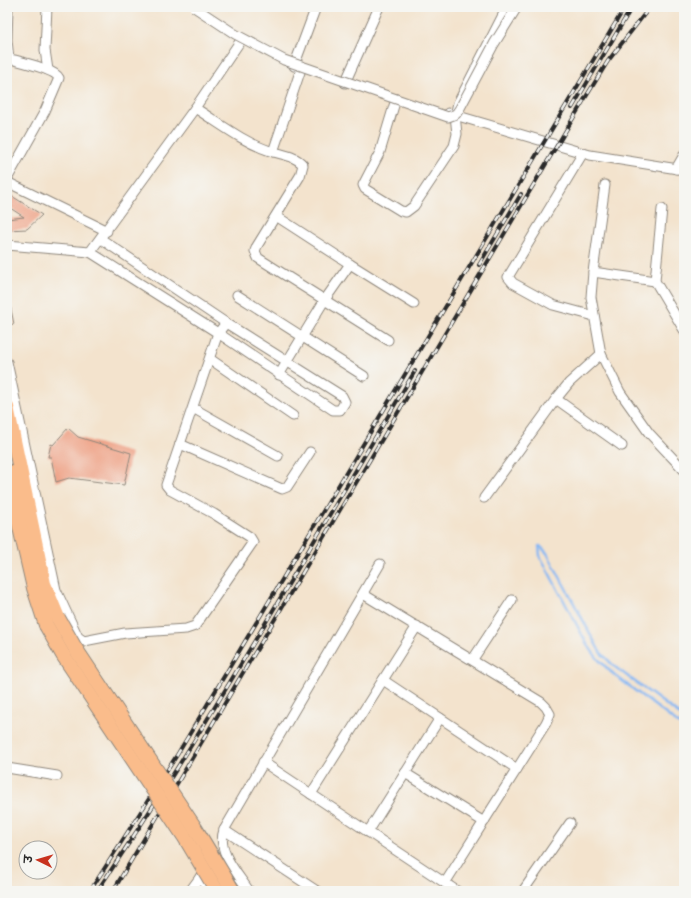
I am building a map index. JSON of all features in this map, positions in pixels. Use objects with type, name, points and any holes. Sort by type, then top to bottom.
[{"type":"highway","points":[[7,407],[52,621],[63,656],[184,836],[218,891]]},
{"type":"highway","points":[[7,471],[12,516],[34,588],[52,621],[75,648],[195,828],[233,891]]},
{"type":"street","points":[[8,7],[8,59],[48,70],[58,75],[58,82],[45,112],[7,181],[107,231]]},
{"type":"street","points":[[47,7],[46,50],[48,70]]},
{"type":"street","points":[[190,7],[241,40],[297,68],[396,99],[603,158],[680,169],[684,155]]},
{"type":"street","points":[[194,7],[235,34],[284,60],[448,117],[454,116],[458,111],[494,44],[517,7]]},
{"type":"street","points":[[273,152],[316,7]]},
{"type":"street","points":[[345,83],[379,7]]},
{"type":"street","points":[[396,99],[380,152],[363,185],[365,189],[401,211],[406,212],[414,206],[454,146],[457,134],[455,115],[465,88],[507,7]]},
{"type":"street","points":[[90,252],[107,231],[195,108],[241,40]]},
{"type":"street","points":[[195,108],[246,140],[273,152],[294,158],[304,165],[300,176],[257,246],[256,255],[324,301],[388,340]]},
{"type":"street","points":[[584,153],[508,277],[513,282],[553,306],[594,316]]},
{"type":"street","points":[[605,184],[591,297],[601,354],[620,392],[649,433],[684,470]]},
{"type":"street","points":[[662,209],[655,281],[684,330]]},
{"type":"street","points":[[276,216],[414,304]]},
{"type":"street","points":[[7,245],[90,252],[218,333],[336,411],[340,410],[345,402],[342,396],[226,324],[101,239]]},
{"type":"street","points":[[279,374],[324,301],[350,264]]},
{"type":"street","points":[[593,272],[655,281]]},
{"type":"street","points":[[237,295],[364,376]]},
{"type":"street","points":[[7,362],[56,590],[78,636],[82,641],[125,633],[177,631],[195,626],[251,546],[253,539],[167,488],[166,482],[218,333],[226,324]]},
{"type":"street","points":[[484,498],[569,383],[601,354]]},
{"type":"street","points":[[210,359],[293,416]]},
{"type":"street","points":[[556,399],[622,446]]},
{"type":"street","points":[[193,408],[278,456]]},
{"type":"street","points":[[180,444],[282,489],[287,487],[310,452]]},
{"type":"street","points":[[249,891],[222,847],[221,837],[263,762],[380,564]]},
{"type":"street","points":[[363,594],[473,659],[540,702],[546,707],[550,714],[546,723],[445,883]]},
{"type":"street","points":[[473,659],[512,600]]},
{"type":"street","points":[[311,794],[417,626]]},
{"type":"street","points":[[383,680],[517,769]]},
{"type":"street","points":[[368,832],[440,718]]},
{"type":"street","points":[[263,762],[457,891]]},
{"type":"street","points":[[7,768],[57,776]]},
{"type":"street","points":[[405,772],[484,822]]},
{"type":"street","points":[[523,891],[570,823]]},
{"type":"street","points":[[224,830],[316,891]]},
{"type":"street","points":[[190,891],[222,847]]},
{"type":"street","points":[[200,877],[209,891]]},
{"type":"building","points":[[7,193],[42,215],[27,229],[7,230],[7,219],[24,217],[7,206]]},
{"type":"building","points":[[7,290],[14,324],[7,325]]},
{"type":"building","points":[[68,428],[78,437],[131,453],[124,485],[69,478],[56,482],[51,457],[48,457],[51,444],[53,445]]},
{"type":"waterway","points":[[539,546],[540,556],[587,644],[597,658],[612,673],[684,728]]},
{"type":"waterway","points":[[540,546],[547,553],[600,652],[615,667],[684,718]]},
{"type":"railway","points":[[90,891],[177,755],[625,7]]},
{"type":"railway","points":[[572,108],[632,7]]},
{"type":"railway","points":[[113,891],[584,100],[608,61],[650,7]]},
{"type":"railway","points":[[479,265],[521,194]]},
{"type":"railway","points":[[97,891],[139,828],[220,699],[415,371]]}]
